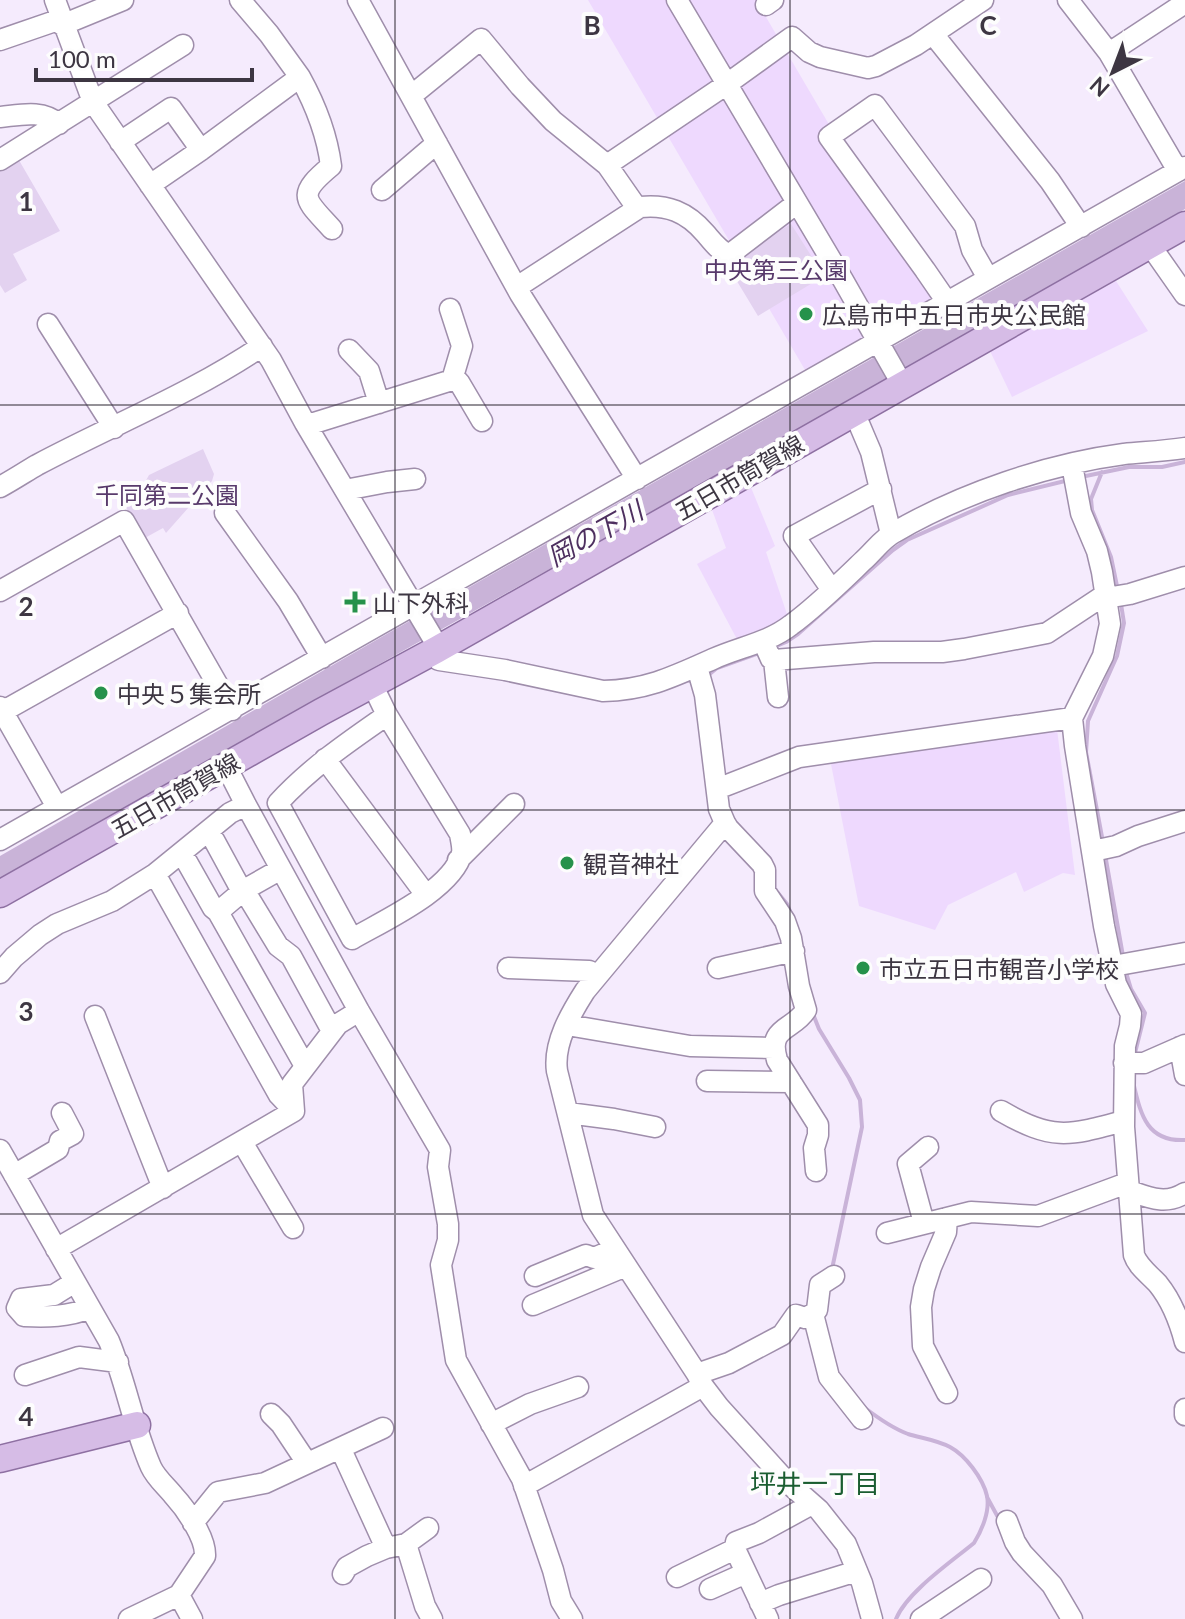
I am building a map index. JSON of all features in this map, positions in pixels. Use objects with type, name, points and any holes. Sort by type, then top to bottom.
[{"type":"main road","name":"五日市筒賀線","points":[[0,894],[372,684],[435,645],[854,412],[900,381],[1185,225]]},
{"type":"main road","points":[[0,1459],[137,1425]]},
{"type":"street","points":[[0,40],[59,15],[123,0]]},
{"type":"street","points":[[240,0],[269,34],[312,99],[328,145],[331,166],[310,186],[306,195],[332,229]]},
{"type":"street","points":[[358,0],[517,287],[637,479]]},
{"type":"street","points":[[677,0],[900,381]]},
{"type":"street","points":[[607,165],[792,37],[820,57],[868,68],[933,34],[983,0]]},
{"type":"street","points":[[0,840],[880,345],[988,278],[1181,169],[1109,53],[1068,0]]},
{"type":"street","points":[[1109,53],[1185,3]]},
{"type":"street","points":[[59,15],[93,102],[271,360],[305,423],[416,608],[435,645],[439,660],[614,691],[700,675],[713,659],[768,650],[942,652],[1047,633],[1113,596],[1185,577]]},
{"type":"street","points":[[933,34],[1050,181],[1081,227]]},
{"type":"street","points":[[411,96],[481,39],[553,121],[607,165],[637,208]]},
{"type":"street","points":[[0,160],[183,45]]},
{"type":"street","points":[[150,185],[300,77]]},
{"type":"street","points":[[947,302],[829,137],[875,105],[965,226],[972,250],[988,278]]},
{"type":"street","points":[[120,142],[171,108],[201,150]]},
{"type":"street","points":[[0,117],[39,114],[59,124]]},
{"type":"street","points":[[382,190],[437,143]]},
{"type":"street","points":[[517,287],[637,208],[669,207],[687,216],[720,251],[729,255],[797,203]]},
{"type":"street","points":[[1150,245],[1185,295]]},
{"type":"street","points":[[450,309],[462,346],[452,380]]},
{"type":"street","points":[[48,324],[114,428]]},
{"type":"street","points":[[0,486],[236,364],[262,346]]},
{"type":"street","points":[[349,350],[369,371],[379,403]]},
{"type":"street","points":[[305,423],[314,423],[452,380],[459,382],[482,421]]},
{"type":"street","points":[[854,412],[871,452],[891,534]]},
{"type":"street","points":[[768,650],[791,625],[891,534],[985,489],[1073,474],[1122,454],[1185,448]]},
{"type":"street","points":[[1073,474],[1081,513],[1113,596],[1107,642],[1088,689],[1072,718],[1077,759],[1100,849],[1120,965],[1120,994],[1131,1014],[1125,1046],[1130,1063],[1124,1121],[1136,1260],[1162,1289],[1185,1342]]},
{"type":"street","points":[[345,490],[415,479]]},
{"type":"street","points":[[832,590],[794,536],[881,489]]},
{"type":"street","points":[[225,513],[288,601],[322,658]]},
{"type":"street","points":[[0,591],[124,521],[232,710]]},
{"type":"street","points":[[57,807],[1,710],[178,613]]},
{"type":"street","points":[[768,650],[778,697]]},
{"type":"street","points":[[700,675],[720,828],[576,1005],[558,1046],[556,1059],[593,1215],[719,1407],[846,1544],[872,1619]]},
{"type":"street","points":[[372,684],[387,715],[460,834],[462,851],[455,868],[439,885],[352,939],[278,803],[299,780],[325,759],[387,715]]},
{"type":"street","points":[[717,789],[799,757],[1072,718]]},
{"type":"street","points":[[325,759],[426,895]]},
{"type":"street","points":[[226,766],[359,1011],[440,1150],[438,1167],[448,1224],[448,1240],[441,1265],[456,1360],[522,1479],[561,1601],[572,1619]]},
{"type":"street","points":[[458,860],[514,804]]},
{"type":"street","points":[[0,973],[40,935],[57,924],[112,901],[155,874],[230,813],[246,805]]},
{"type":"street","points":[[1100,849],[1185,821]]},
{"type":"street","points":[[720,828],[728,828],[762,864],[766,893],[785,921],[794,951],[806,1010],[776,1036],[774,1048],[777,1060],[818,1125],[814,1152],[816,1171]]},
{"type":"street","points":[[214,840],[278,946],[291,956],[332,1031]]},
{"type":"street","points":[[187,862],[305,1066]]},
{"type":"street","points":[[218,912],[244,890],[281,869]]},
{"type":"street","points":[[155,874],[279,1095],[294,1111]]},
{"type":"street","points":[[718,968],[794,951]]},
{"type":"street","points":[[1120,965],[1185,953]]},
{"type":"street","points":[[508,968],[589,971],[598,975]]},
{"type":"street","points":[[294,1111],[292,1084],[338,1024],[359,1011]]},
{"type":"street","points":[[95,1016],[163,1188]]},
{"type":"street","points":[[567,1025],[690,1046],[774,1048]]},
{"type":"street","points":[[1130,1063],[1183,1046],[1185,1075]]},
{"type":"street","points":[[707,1081],[791,1082]]},
{"type":"street","points":[[56,1249],[294,1111]]},
{"type":"street","points":[[1001,1111],[1027,1126],[1054,1134],[1083,1133],[1124,1121]]},
{"type":"street","points":[[14,1175],[58,1149],[60,1141],[73,1134],[62,1113]]},
{"type":"street","points":[[568,1113],[655,1127]]},
{"type":"street","points":[[242,1142],[293,1228]]},
{"type":"street","points":[[924,1223],[908,1164],[928,1147]]},
{"type":"street","points":[[0,1150],[109,1341],[151,1469],[175,1496],[203,1543],[205,1556],[179,1595],[129,1619]]},
{"type":"street","points":[[887,1233],[971,1212],[1038,1216],[1129,1187],[1161,1201],[1185,1193]]},
{"type":"street","points":[[947,1218],[946,1232],[931,1267],[921,1307],[923,1346],[947,1393]]},
{"type":"street","points":[[535,1276],[586,1255],[598,1267]]},
{"type":"street","points":[[533,1305],[621,1257]]},
{"type":"street","points":[[524,1486],[729,1363],[782,1335],[796,1315],[805,1318],[813,1314],[817,1310],[820,1285],[830,1277]]},
{"type":"street","points":[[75,1282],[54,1295],[21,1299],[17,1308],[24,1316],[49,1317],[90,1308]]},
{"type":"street","points":[[813,1314],[829,1377],[862,1419]]},
{"type":"street","points":[[25,1375],[79,1357],[118,1362]]},
{"type":"street","points":[[491,1424],[530,1404],[578,1387]]},
{"type":"street","points":[[271,1414],[307,1463]]},
{"type":"street","points":[[193,1523],[218,1492],[265,1483],[383,1428]]},
{"type":"street","points":[[338,1449],[396,1546],[432,1619]]},
{"type":"street","points":[[812,1504],[736,1542],[735,1549],[764,1611],[779,1595],[857,1571]]},
{"type":"street","points":[[1007,1521],[1022,1553],[1052,1585],[1072,1619]]},
{"type":"street","points":[[343,1574],[347,1567],[428,1528]]},
{"type":"street","points":[[677,1577],[735,1549]]},
{"type":"street","points":[[710,1589],[746,1573]]},
{"type":"street","points":[[921,1619],[981,1579]]},
{"type":"street","points":[[179,1595],[192,1619]]},
{"type":"shaded area","points":[[588,0],[756,0],[932,300],[808,375]]},
{"type":"shaded area","points":[[1116,281],[1148,331],[1012,397],[990,351]]},
{"type":"shaded area","points":[[750,485],[775,546],[766,552],[789,620],[739,643],[697,564],[726,548],[711,507]]},
{"type":"shaded area","points":[[1057,729],[1075,875],[1063,873],[1024,892],[1016,872],[948,905],[935,930],[859,906],[830,759]]},
{"type":"green space","points":[[16,155],[60,231],[13,254],[27,280],[5,293],[0,285],[0,164]]},
{"type":"green space","name":"中央第三公園","points":[[791,224],[824,276],[758,316],[732,273],[734,259]]},
{"type":"green space","name":"千同第二公園","points":[[203,449],[214,474],[212,481],[166,533],[163,528],[143,539],[120,496],[144,484],[149,475]]},
{"type":"water","name":"岡の下川","points":[[1185,181],[1185,209],[795,432],[349,681],[0,882],[0,856]]},
{"type":"waterway","points":[[1081,477],[1129,467],[1162,467],[1185,462]]},
{"type":"waterway","points":[[1102,472],[1091,499],[1092,510],[1111,557],[1118,591]]},
{"type":"waterway","points":[[772,648],[798,634],[907,540],[1008,495],[1069,480]]},
{"type":"waterway","points":[[1103,842],[1086,752],[1088,721],[1117,656],[1124,623],[1121,604]]},
{"type":"waterway","points":[[706,677],[717,668],[759,653]]},
{"type":"waterway","points":[[1105,854],[1123,956]]},
{"type":"waterway","points":[[778,893],[792,916]]},
{"type":"waterway","points":[[1125,969],[1131,989],[1145,1013],[1134,1057]]},
{"type":"waterway","points":[[813,1014],[860,1100],[862,1127],[832,1269]]},
{"type":"waterway","points":[[1134,1086],[1143,1117],[1154,1132],[1162,1137],[1185,1140]]},
{"type":"waterway","points":[[865,1408],[902,1432],[956,1451],[977,1475],[987,1496],[985,1520],[974,1543],[919,1588],[896,1619]]},
{"type":"waterway","points":[[987,1497],[1000,1521]]},
{"type":"place","name":"広島市中五日市央公民館","points":[[806,314]]},
{"type":"place","name":"山下外科","points":[[355,602]]},
{"type":"place","name":"中央５集会所","points":[[101,693]]},
{"type":"place","name":"観音神社","points":[[567,863]]},
{"type":"place","name":"市立五日市観音小学校","points":[[863,968]]},
{"type":"district","name":"坪井一丁目","points":[[815,1483]]}]
